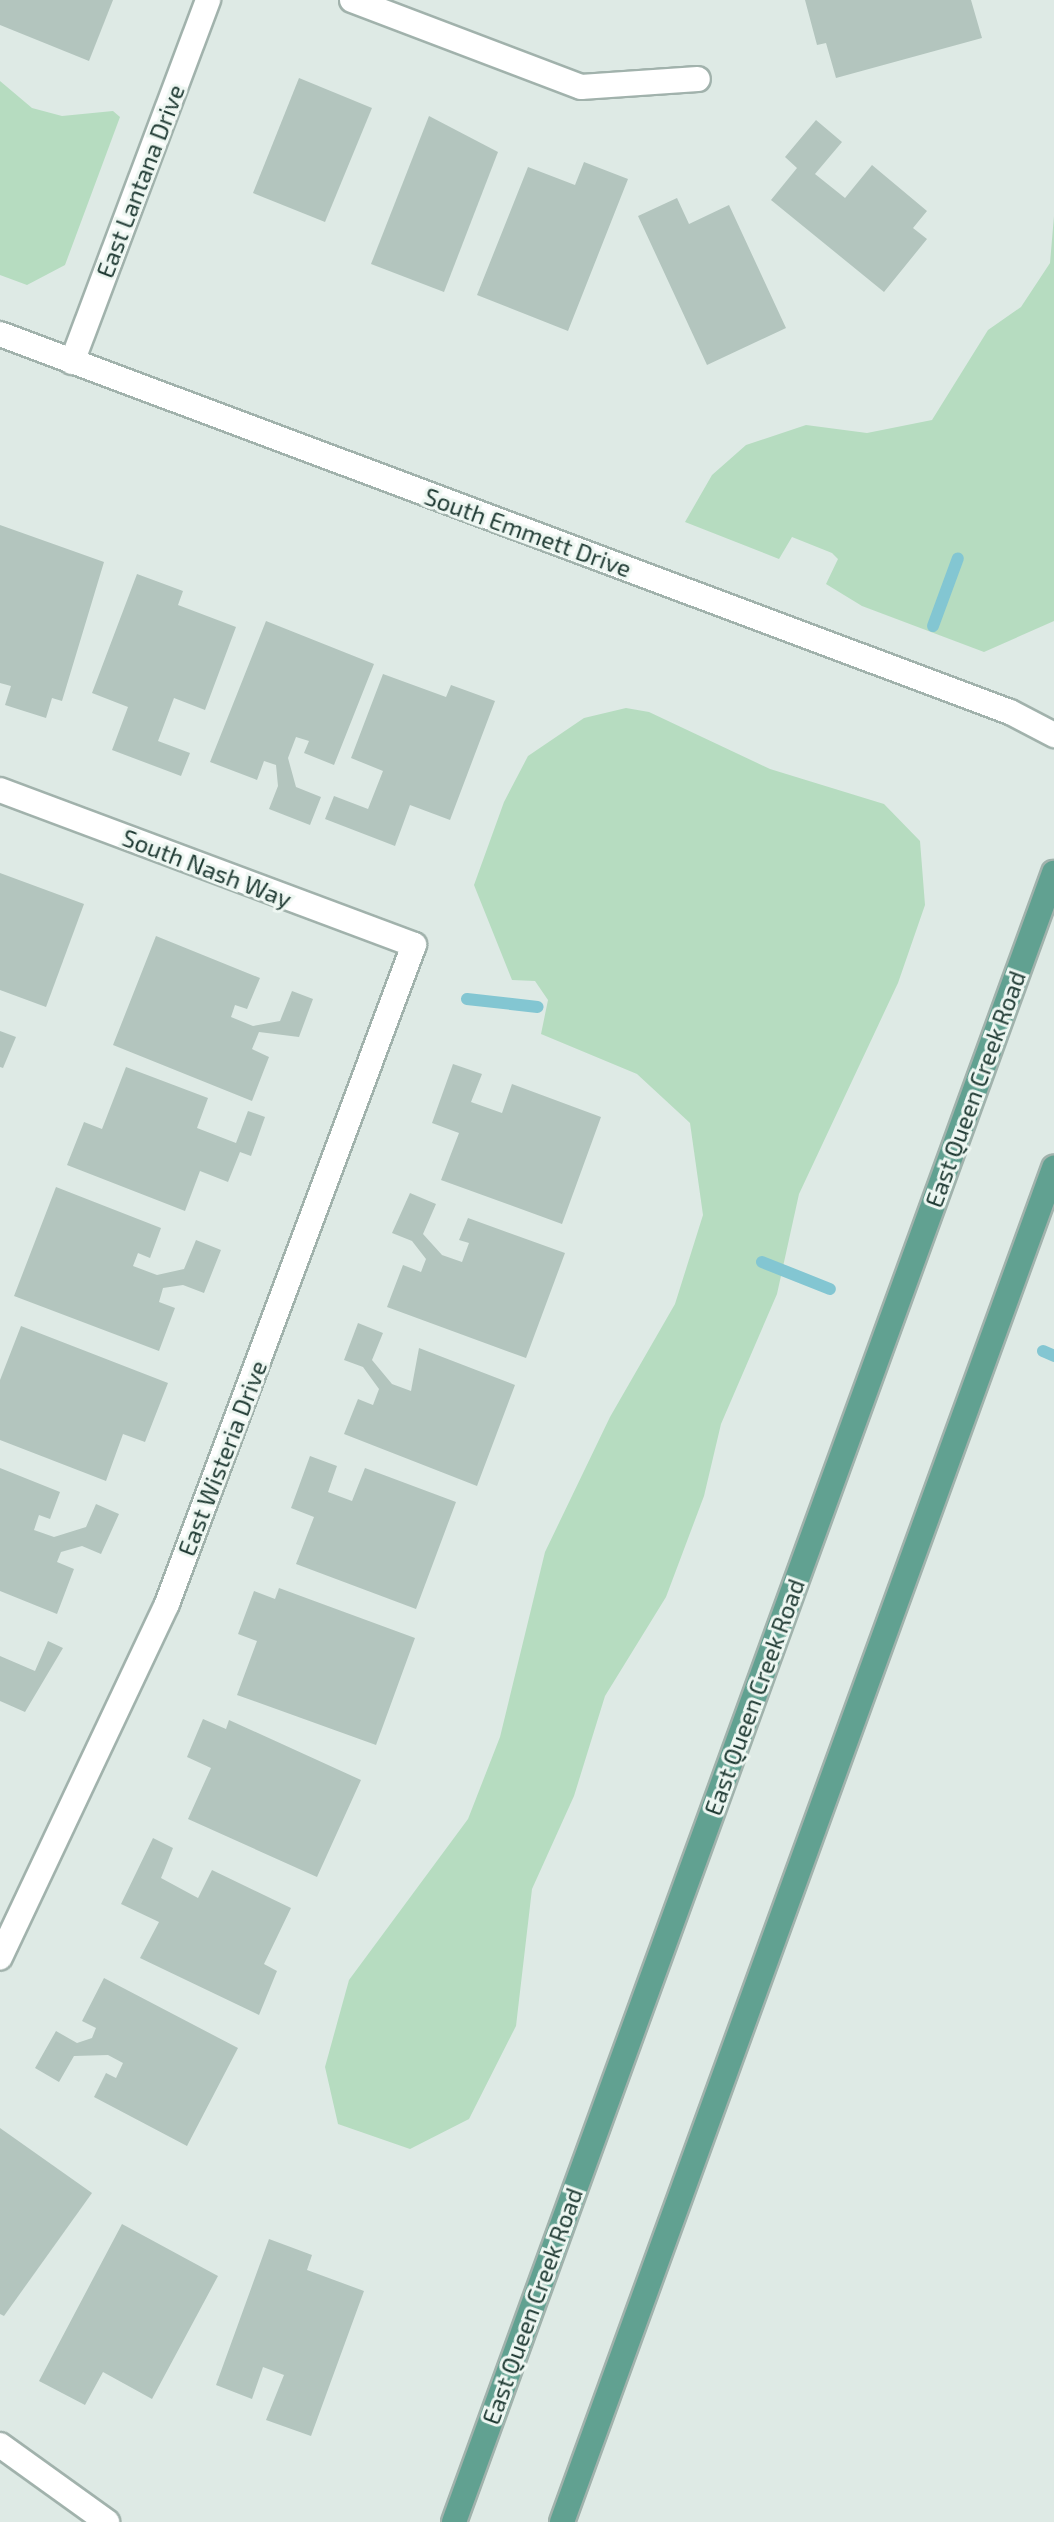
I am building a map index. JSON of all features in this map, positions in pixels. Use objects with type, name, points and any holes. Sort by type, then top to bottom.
[{"type":"main road","name":"East Queen Creek Road","points":[[454,2522],[1054,873]]},
{"type":"main road","points":[[562,2522],[1054,1168]]},
{"type":"street","name":"East Lantana Drive","points":[[72,362],[208,0]]},
{"type":"street","points":[[352,0],[581,87],[698,79]]},
{"type":"street","name":"South Emmett Drive","points":[[0,334],[1010,712],[1054,735]]},
{"type":"street","name":"South Nash Way","points":[[0,790],[414,945]]},
{"type":"street","name":"East Wisteria Drive","points":[[0,1958],[167,1604],[414,945]]},
{"type":"street","points":[[0,2445],[107,2522]]},
{"type":"green space","points":[[0,81],[32,108],[62,116],[113,111],[120,117],[65,265],[27,285],[0,275]]},
{"type":"green space","points":[[1054,216],[1054,621],[984,652],[862,606],[826,584],[838,559],[832,553],[792,537],[779,559],[685,522],[712,475],[746,445],[806,425],[867,433],[932,420],[988,330],[1021,307],[1050,263]]},
{"type":"green space","points":[[626,708],[649,712],[770,769],[884,804],[920,841],[925,905],[898,983],[799,1194],[777,1294],[721,1424],[704,1496],[666,1597],[605,1696],[574,1796],[532,1889],[516,2026],[469,2119],[410,2149],[338,2124],[325,2067],[349,1980],[468,1819],[500,1737],[545,1552],[610,1417],[675,1304],[703,1215],[690,1123],[637,1074],[541,1034],[548,1000],[535,981],[512,980],[474,885],[504,802],[528,756],[584,718]]},
{"type":"building","points":[[0,0],[113,0],[89,61],[0,25]]},
{"type":"building","points":[[805,0],[971,0],[982,38],[836,78],[826,43],[817,45]]},
{"type":"building","points":[[299,78],[372,108],[325,222],[253,193]]},
{"type":"building","points":[[429,116],[498,152],[444,292],[371,264]]},
{"type":"building","points":[[816,120],[842,142],[815,174],[845,198],[872,165],[927,211],[913,228],[927,239],[884,292],[771,200],[797,168],[785,157]]},
{"type":"building","points":[[584,162],[628,179],[568,331],[477,295],[528,167],[575,185]]},
{"type":"building","points":[[677,198],[689,224],[729,205],[786,328],[707,365],[638,216]]},
{"type":"building","points":[[0,525],[104,562],[62,701],[52,698],[46,718],[5,705],[11,686],[0,683]]},
{"type":"building","points":[[137,574],[183,591],[178,605],[236,627],[205,710],[174,698],[158,741],[190,753],[181,776],[112,750],[128,707],[92,693]]},
{"type":"building","points":[[266,621],[374,664],[334,765],[304,753],[309,741],[296,737],[288,758],[296,787],[321,797],[310,825],[269,809],[278,786],[276,765],[264,761],[257,780],[210,762]]},
{"type":"building","points":[[383,674],[446,697],[451,685],[495,701],[450,820],[410,805],[395,846],[325,819],[334,796],[368,809],[383,771],[351,758]]},
{"type":"building","points":[[0,873],[84,904],[46,1007],[0,990]]},
{"type":"building","points":[[156,936],[260,978],[247,1009],[235,1005],[231,1017],[253,1026],[280,1021],[292,991],[313,999],[299,1037],[259,1032],[252,1049],[269,1057],[252,1101],[113,1045]]},
{"type":"building","points":[[0,1031],[16,1037],[3,1068],[0,1067]]},
{"type":"building","points":[[453,1064],[482,1074],[471,1102],[502,1113],[512,1084],[601,1117],[562,1224],[441,1180],[459,1133],[432,1123]]},
{"type":"building","points":[[126,1067],[208,1098],[197,1128],[236,1143],[248,1111],[265,1117],[251,1156],[240,1152],[228,1182],[200,1171],[185,1211],[67,1165],[84,1122],[102,1129]]},
{"type":"building","points":[[56,1187],[161,1228],[150,1258],[138,1253],[133,1266],[157,1275],[184,1269],[196,1240],[221,1250],[204,1293],[183,1285],[163,1288],[159,1302],[175,1308],[159,1351],[14,1296]]},
{"type":"building","points":[[410,1193],[436,1204],[423,1234],[442,1255],[462,1262],[469,1243],[459,1240],[468,1218],[565,1253],[526,1358],[387,1307],[403,1265],[421,1272],[426,1259],[412,1241],[392,1233]]},
{"type":"building","points":[[358,1323],[383,1333],[372,1360],[392,1384],[411,1391],[419,1348],[515,1385],[477,1486],[344,1434],[358,1399],[373,1405],[379,1389],[363,1367],[344,1360]]},
{"type":"building","points":[[21,1326],[168,1383],[145,1442],[123,1434],[106,1481],[0,1440],[0,1380]]},
{"type":"building","points":[[310,1456],[337,1466],[328,1492],[352,1501],[365,1468],[456,1502],[416,1609],[296,1564],[314,1517],[291,1508]]},
{"type":"building","points":[[0,1468],[60,1492],[50,1519],[39,1515],[34,1530],[54,1537],[86,1527],[96,1504],[119,1514],[101,1554],[82,1546],[61,1552],[57,1562],[74,1569],[57,1614],[0,1591]]},
{"type":"building","points":[[279,1588],[415,1638],[376,1745],[237,1695],[257,1641],[238,1634],[254,1591],[275,1599]]},
{"type":"building","points":[[48,1641],[63,1648],[25,1712],[0,1701],[0,1656],[35,1671]]},
{"type":"building","points":[[203,1719],[226,1729],[229,1720],[361,1780],[317,1877],[188,1819],[211,1768],[187,1757]]},
{"type":"building","points":[[153,1838],[173,1848],[161,1878],[198,1898],[212,1870],[291,1908],[264,1964],[277,1971],[259,2015],[140,1958],[159,1922],[121,1904]]},
{"type":"building","points":[[104,1978],[238,2048],[187,2146],[94,2097],[106,2073],[116,2078],[123,2063],[108,2055],[74,2056],[59,2082],[35,2068],[56,2031],[77,2043],[92,2038],[96,2028],[82,2021]]},
{"type":"building","points":[[0,2128],[92,2193],[4,2316],[0,2314]]},
{"type":"building","points":[[122,2224],[218,2276],[152,2399],[103,2372],[85,2405],[39,2381]]},
{"type":"building","points":[[269,2239],[312,2255],[307,2270],[364,2291],[311,2436],[266,2420],[284,2375],[263,2367],[252,2399],[216,2385]]},
{"type":"waterway","points":[[933,626],[958,558]]},
{"type":"waterway","points":[[467,999],[538,1007]]},
{"type":"waterway","points":[[762,1262],[830,1289]]},
{"type":"waterway","points":[[1043,1351],[1054,1356]]}]
